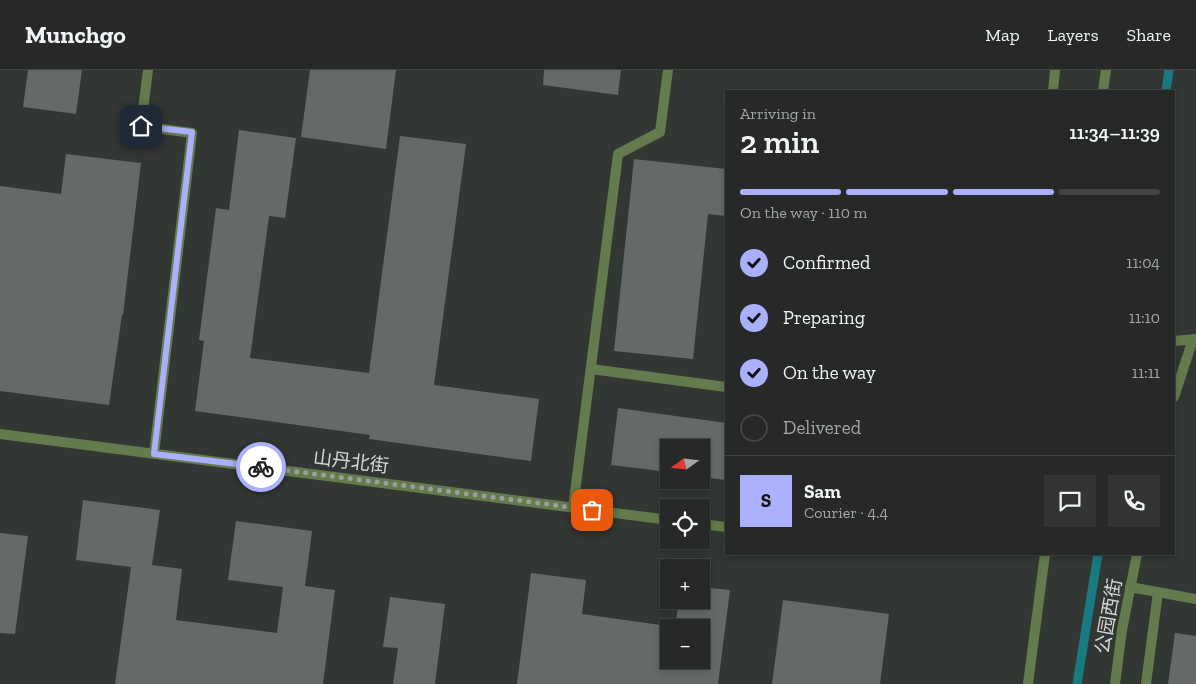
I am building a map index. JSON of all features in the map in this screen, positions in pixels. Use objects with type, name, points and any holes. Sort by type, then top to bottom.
[{"type":"street","points":[[148,70],[141,126],[192,132],[154,454]]},
{"type":"street","points":[[573,508],[618,154],[660,132],[668,70]]},
{"type":"street","points":[[1053,90],[1056,70]]},
{"type":"street","points":[[1103,90],[1106,70]]},
{"type":"street","points":[[1175,340],[1194,339],[1175,394]]},
{"type":"street","points":[[591,369],[725,387]]},
{"type":"street","name":"山丹北街","points":[[0,434],[660,519]]},
{"type":"street","points":[[710,525],[725,527]]},
{"type":"street","points":[[1028,684],[1045,555]]},
{"type":"street","name":"公园西街","points":[[1115,684],[1136,555]]},
{"type":"street","points":[[1130,587],[1196,599]]},
{"type":"street","points":[[1146,684],[1158,592]]},
{"type":"building","points":[[28,70],[82,70],[76,114],[23,107]]},
{"type":"building","points":[[310,70],[396,70],[386,149],[301,137]]},
{"type":"building","points":[[544,70],[621,70],[618,95],[543,85]]},
{"type":"building","points":[[239,130],[296,138],[285,218],[269,216],[250,358],[369,373],[400,136],[466,144],[434,385],[539,399],[531,461],[369,439],[370,435],[195,411],[204,341],[199,340],[216,208],[229,210]]},
{"type":"building","points":[[66,154],[141,163],[123,315],[109,405],[0,391],[0,186],[61,194]]},
{"type":"building","points":[[634,159],[725,169],[725,216],[708,214],[693,359],[614,351]]},
{"type":"building","points":[[618,408],[725,423],[725,480],[710,478],[710,439],[660,439],[660,471],[611,465]]},
{"type":"building","points":[[83,500],[160,510],[152,565],[182,569],[176,620],[277,633],[283,587],[228,580],[236,521],[312,531],[305,586],[335,590],[323,684],[115,684],[131,567],[76,560]]},
{"type":"building","points":[[0,533],[28,536],[15,634],[0,633]]},
{"type":"building","points":[[531,573],[586,580],[582,614],[660,625],[660,669],[710,669],[710,619],[676,619],[678,609],[710,609],[710,588],[730,590],[718,684],[517,684]]},
{"type":"building","points":[[390,597],[445,604],[435,684],[393,684],[398,648],[383,647]]},
{"type":"building","points":[[783,600],[889,614],[880,684],[772,684]]},
{"type":"building","points":[[1175,633],[1196,636],[1196,684],[1168,684]]},
{"type":"waterway","points":[[1166,90],[1169,70]]},
{"type":"waterway","points":[[1077,684],[1098,555]]},
{"type":"way so far","points":[[261,467],[592,510]]},
{"type":"route","points":[[141,126],[192,132],[154,454],[261,467]]}]
